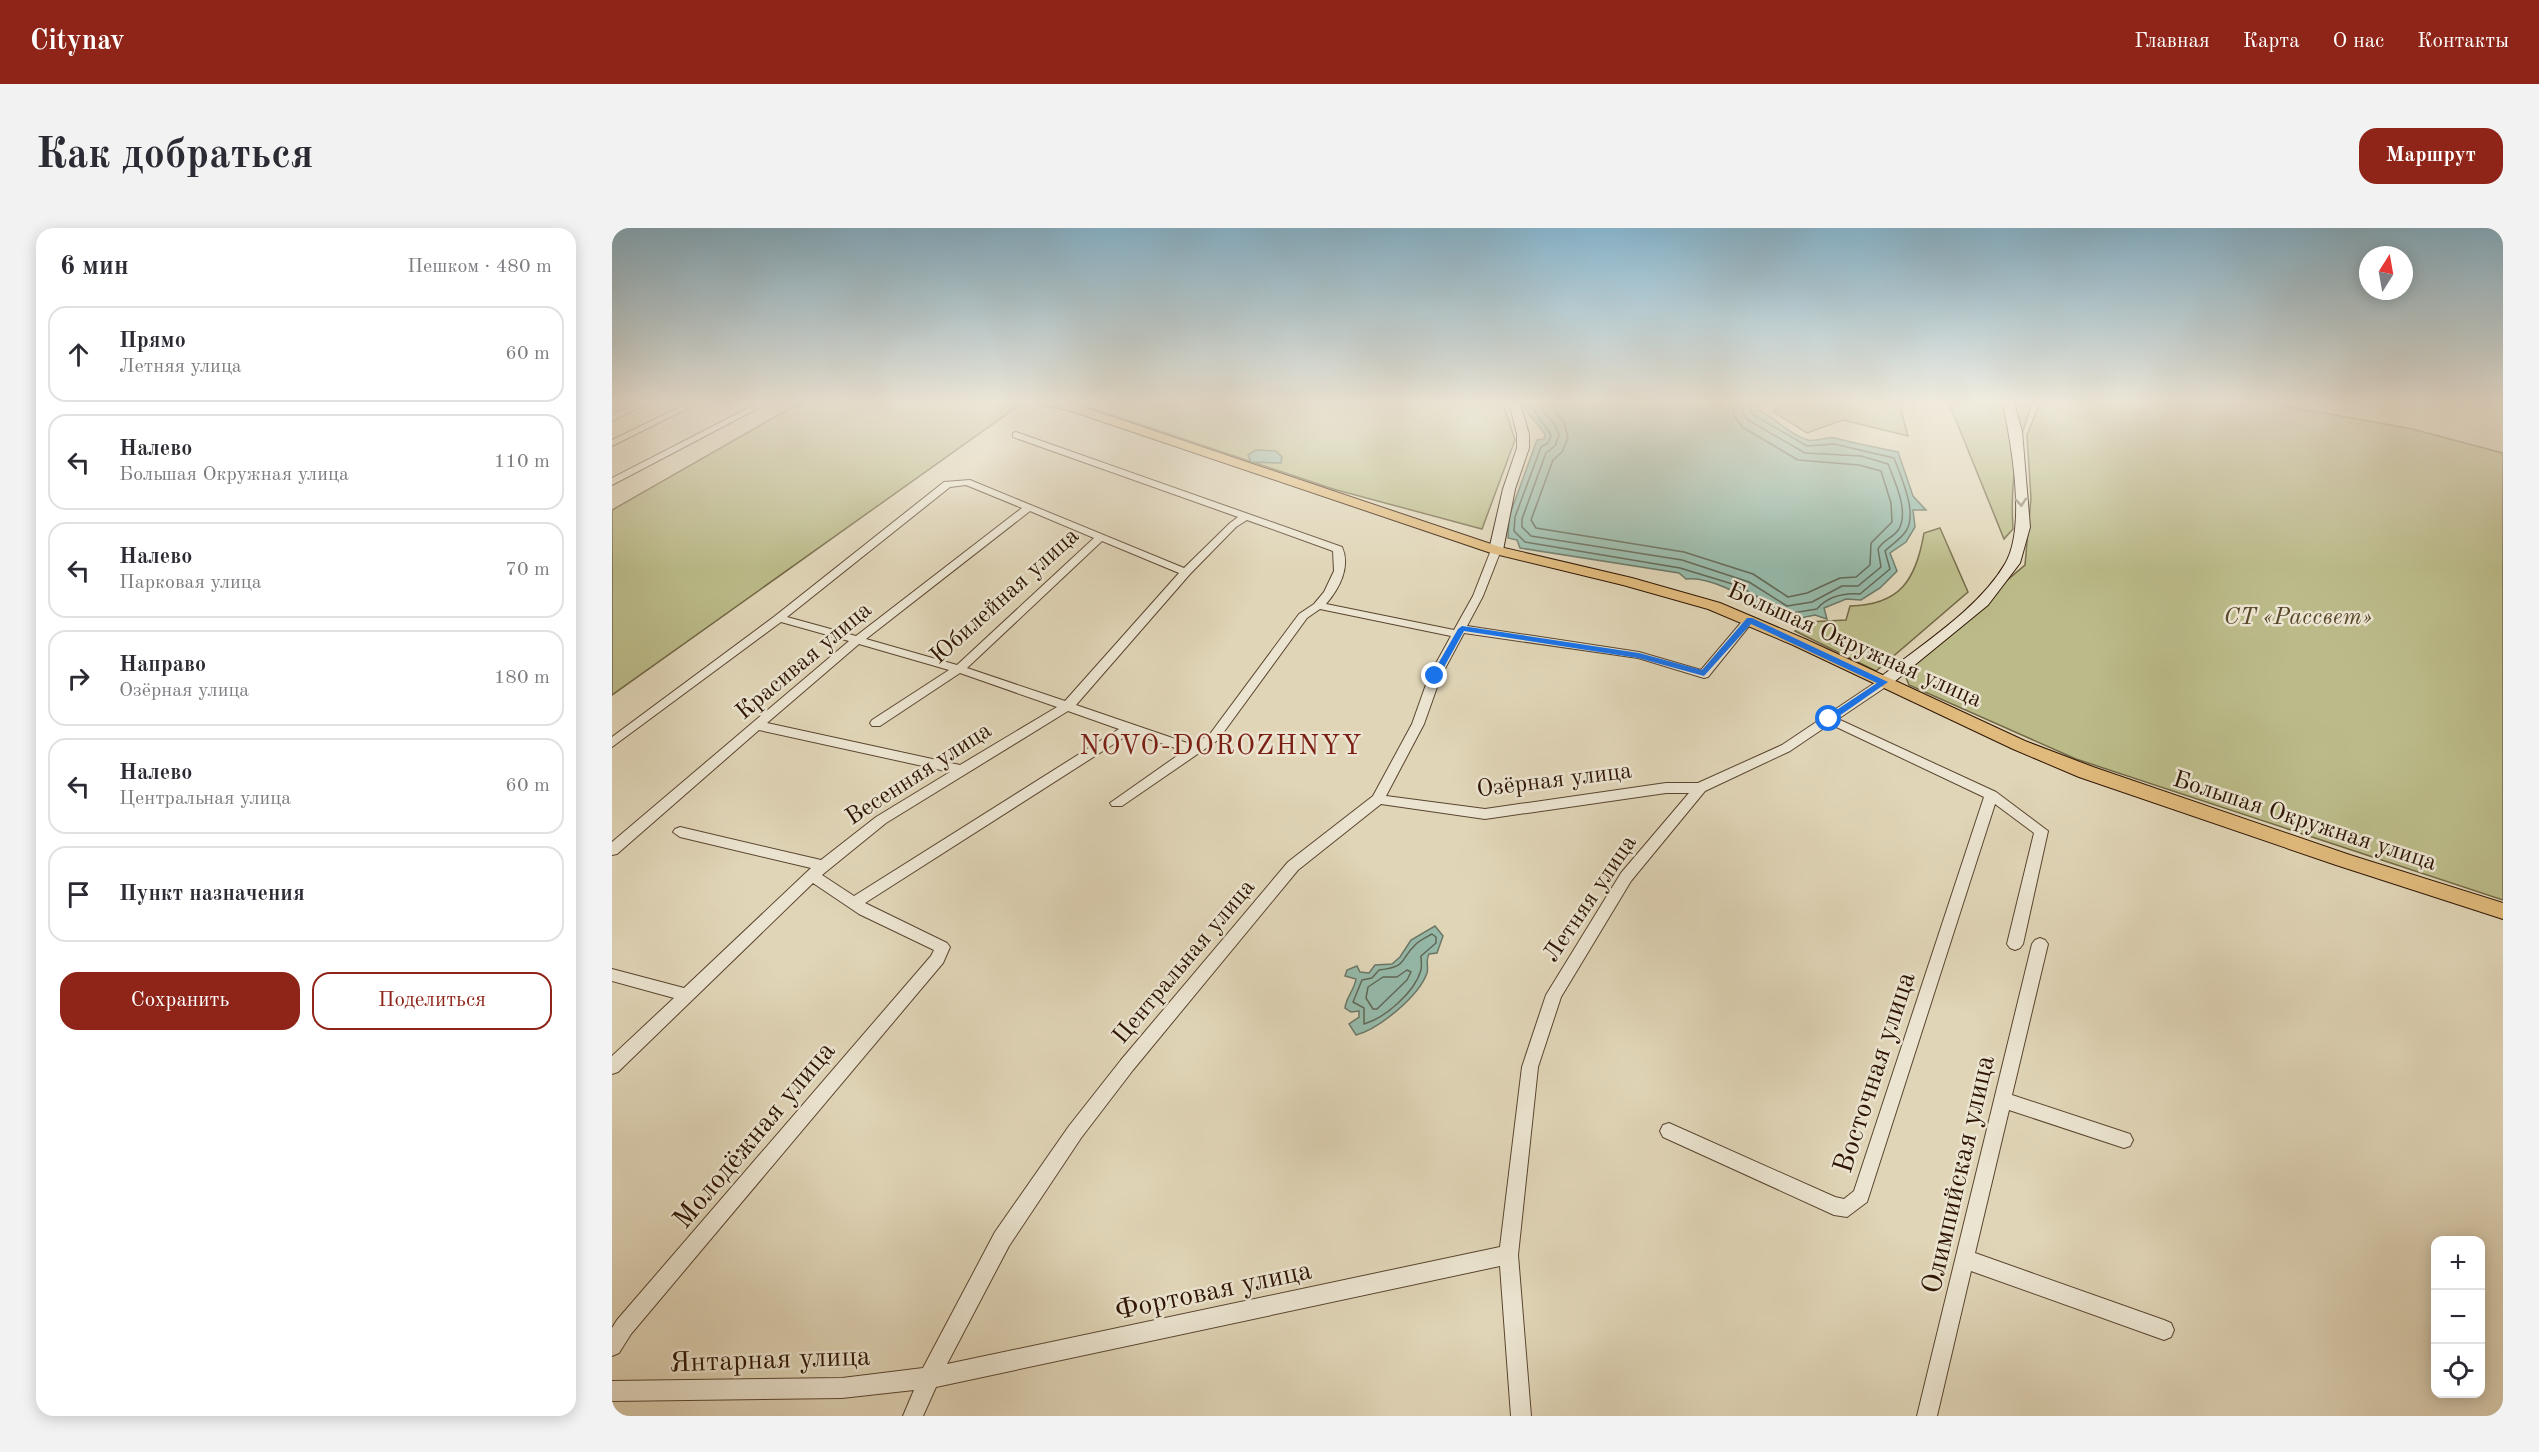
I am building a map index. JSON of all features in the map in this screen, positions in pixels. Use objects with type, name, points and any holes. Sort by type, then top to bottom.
[{"type":"main road","name":"Большая Окружная улица","points":[[1223,458],[1496,550],[1676,594],[1749,620],[2019,745],[2086,772],[2343,860],[2503,911]]},
{"type":"street","points":[[612,482],[658,458]]},
{"type":"street","points":[[1081,458],[1245,517],[1324,542],[1338,549],[1342,558],[1334,581],[1319,606],[1303,616],[1214,737],[1117,803]]},
{"type":"street","points":[[1496,550],[1509,489],[1519,458]]},
{"type":"street","name":"Летняя улица","points":[[1521,1416],[1509,1255],[1530,1067],[1554,995],[1626,877],[1700,788],[1786,748],[1883,682],[1983,602],[2013,563],[2023,527],[2018,458]]},
{"type":"street","points":[[612,743],[773,621],[947,484],[967,482],[1027,509],[1186,572]]},
{"type":"street","name":"Красивая улица","points":[[612,850],[859,639],[1027,509]]},
{"type":"street","name":"Весенняя улица","points":[[612,1067],[818,871],[881,820],[1070,705],[1186,572],[1233,525],[1245,517]]},
{"type":"street","name":"Юбилейная улица","points":[[876,723],[959,669],[1100,537]]},
{"type":"street","name":"Центральная улица","points":[[913,1416],[929,1378],[1002,1239],[1082,1124],[1293,866],[1378,799],[1418,723],[1435,676],[1460,631],[1496,550]]},
{"type":"street","points":[[1319,606],[1460,631],[1639,655],[1696,672],[1707,672],[1749,620]]},
{"type":"street","points":[[773,621],[859,639],[959,669],[1070,705],[1194,750]]},
{"type":"street","points":[[1829,719],[1991,795],[2041,831],[2015,944]]},
{"type":"street","points":[[756,725],[962,770]]},
{"type":"street","points":[[680,832],[818,871],[854,903],[1131,727]]},
{"type":"street","name":"Озёрная улица","points":[[1378,799],[1485,814],[1666,788],[1700,788]]},
{"type":"street","name":"Восточная улица","points":[[1669,1131],[1834,1206],[1847,1208],[1861,1196],[1991,795]]},
{"type":"street","name":"Молодёжная улица","points":[[612,1346],[624,1327],[938,959],[942,947],[854,903]]},
{"type":"street","name":"Олимпийская улица","points":[[1927,1416],[2040,944]]},
{"type":"street","points":[[612,975],[687,995]]},
{"type":"street","points":[[2003,1100],[2124,1140]]},
{"type":"street","name":"Фортовая улица","points":[[929,1378],[1509,1255]]},
{"type":"street","points":[[1965,1259],[2164,1330]]},
{"type":"street","name":"Янтарная улица","points":[[612,1391],[842,1388],[929,1378]]},
{"type":"green space","points":[[702,458],[944,458],[612,695],[612,510]]},
{"type":"green space","points":[[1242,458],[1508,458],[1482,529],[1333,489]]},
{"type":"green space","points":[[1971,458],[2017,458],[2012,496],[2013,529],[2004,539]]},
{"type":"green space","name":"СТ «Рассвет»","points":[[2028,458],[2503,458],[2503,900],[2076,759],[1909,685],[1902,668],[2025,565],[2031,498]]},
{"type":"green space","points":[[1940,528],[1968,592],[1876,671],[1795,631],[1807,622],[1846,620],[1850,606],[1867,605],[1893,595],[1903,587],[1916,564],[1924,533]]},
{"type":"water","points":[[1249,458],[1282,458],[1281,463],[1251,462]]},
{"type":"water","points":[[1530,458],[1900,458],[1913,496],[1926,510],[1913,510],[1915,527],[1906,542],[1890,553],[1897,571],[1880,588],[1861,600],[1846,599],[1824,608],[1827,619],[1815,615],[1786,621],[1724,587],[1698,579],[1686,579],[1679,573],[1520,548],[1517,540],[1508,538],[1509,517]]},
{"type":"water","points":[[1435,926],[1443,936],[1437,953],[1429,954],[1427,973],[1416,992],[1386,1019],[1356,1035],[1349,1024],[1359,1017],[1359,1011],[1351,1012],[1345,1008],[1356,979],[1345,976],[1347,970],[1357,966],[1360,972],[1369,973],[1375,965],[1392,964],[1400,957],[1411,940]]},
{"type":"district","name":"NOVO-DOROZHNYY","points":[[1221,745]]},
{"type":"route","points":[[1435,676],[1462,629],[1639,655],[1704,674],[1749,620],[1883,682],[1829,719]]}]
